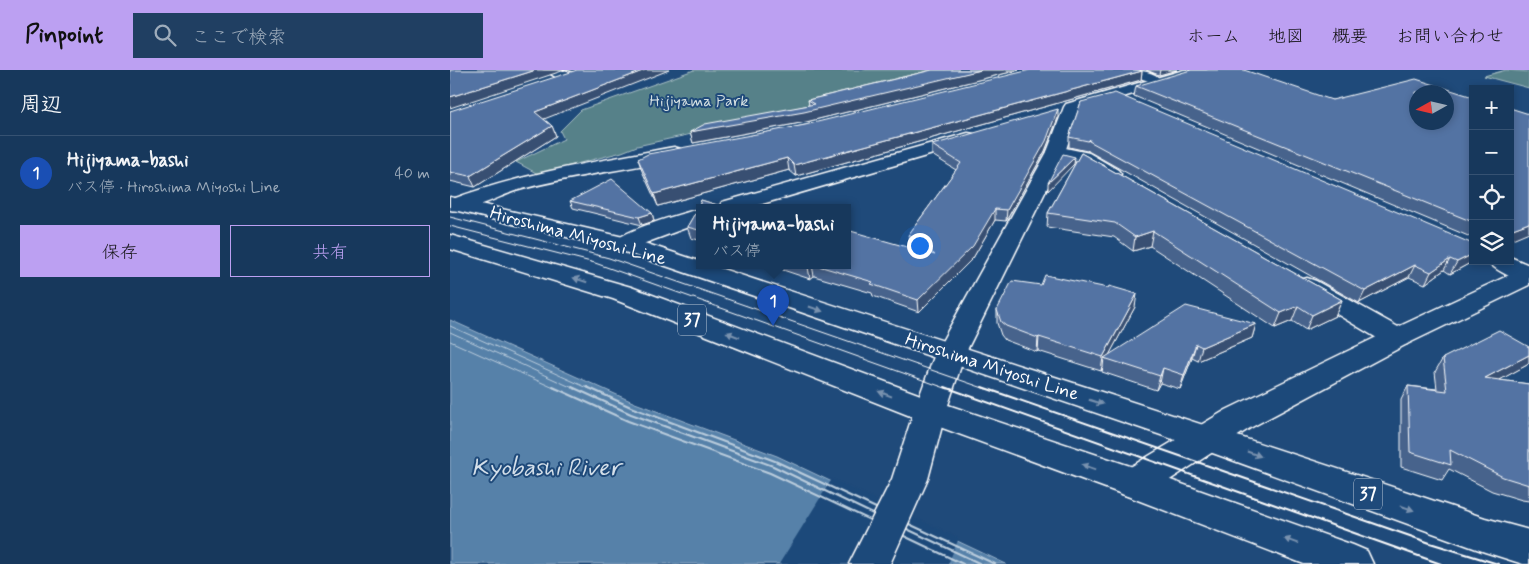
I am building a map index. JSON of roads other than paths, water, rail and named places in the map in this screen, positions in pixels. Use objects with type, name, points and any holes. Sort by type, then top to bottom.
[{"type":"street","points":[[554,76],[585,70]]},
{"type":"street","points":[[1129,70],[1152,78]]},
{"type":"street","points":[[868,564],[910,479],[930,411],[950,354],[1056,152],[1063,110],[1191,71]]},
{"type":"street","points":[[554,76],[598,83]]},
{"type":"street","points":[[1116,95],[1138,104]]},
{"type":"street","points":[[740,204],[987,132]]},
{"type":"street","points":[[454,204],[502,188],[544,178],[686,151]]},
{"type":"street","points":[[1056,152],[1082,157],[1133,186]]},
{"type":"street","name":"Hiroshima Miyoshi Line","points":[[454,204],[624,244],[696,268]]},
{"type":"street","points":[[624,244],[648,233],[696,217]]},
{"type":"street","name":"Hiroshima Miyoshi Line","points":[[450,242],[622,292],[930,411],[1135,483],[1353,564]]},
{"type":"street","points":[[1508,265],[1529,275]]},
{"type":"street","name":"Hiroshima Miyoshi Line","points":[[698,269],[1208,438],[1484,535],[1529,548]]},
{"type":"street","points":[[1288,275],[1396,338]]},
{"type":"street","points":[[1135,483],[1238,419],[1396,338],[1529,275]]},
{"type":"water","name":"Kyobashi River","points":[[450,320],[635,403],[777,456],[1006,564],[450,564]]},
{"type":"tram line","points":[[450,217],[609,258],[986,389]]},
{"type":"tram line","points":[[450,226],[595,263],[948,389]]},
{"type":"tram line","points":[[945,387],[1441,564]]},
{"type":"tram line","points":[[982,387],[1430,543],[1498,564]]},
{"type":"place","name":"Hijiyama-bashi","points":[[773,326]]},
{"type":"park label","name":"Hijiyama Park","points":[[699,101]]}]
